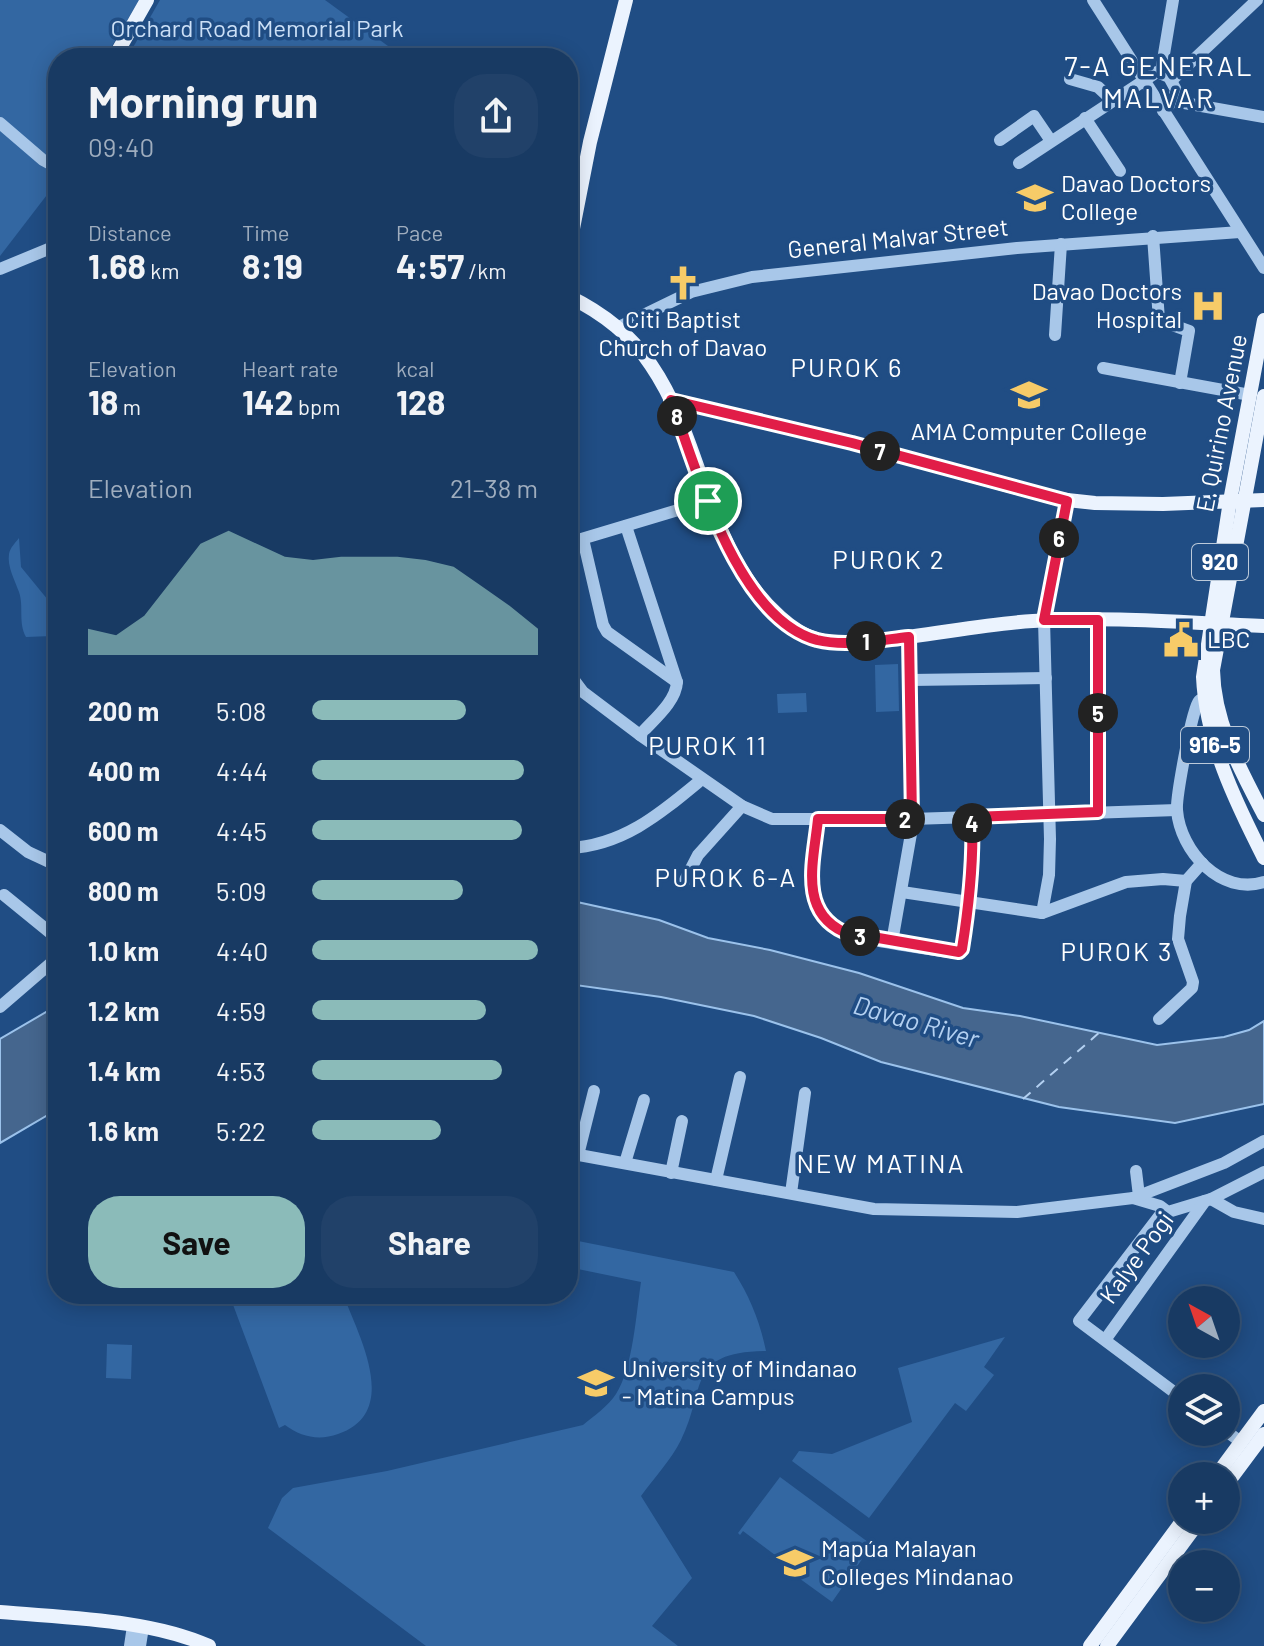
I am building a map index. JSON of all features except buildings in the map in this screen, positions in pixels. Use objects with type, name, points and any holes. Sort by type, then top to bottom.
[{"type":"main road","points":[[120,48],[147,0]]},
{"type":"main road","points":[[578,203],[626,0]]},
{"type":"main road","points":[[578,303],[617,328],[641,351],[671,400],[708,501],[729,549],[748,582],[773,611],[813,638],[828,641],[909,637],[1044,620],[1264,626]]},
{"type":"main road","name":"E. Quirino Avenue","points":[[1262,807],[1227,739],[1216,699],[1213,670],[1216,624],[1257,396],[1264,320]]},
{"type":"main road","points":[[671,400],[852,443],[1067,501],[1163,504],[1264,500]]},
{"type":"main road","points":[[1044,620],[1067,501]]},
{"type":"main road","name":"E. Quirino Avenue","points":[[1216,624],[1203,661],[1204,699],[1234,796],[1264,858]]},
{"type":"main road","points":[[1226,1462],[1264,1411]]},
{"type":"main road","points":[[1240,1466],[1264,1434]]},
{"type":"main road","points":[[1090,1646],[1173,1534]]},
{"type":"main road","points":[[1107,1646],[1190,1534]]},
{"type":"main road","points":[[0,1612],[138,1626],[182,1635],[209,1646]]},
{"type":"street","points":[[1093,0],[1264,268]]},
{"type":"street","points":[[1163,111],[1173,101],[1176,90],[1166,76],[1173,0]]},
{"type":"street","points":[[1019,163],[1143,80],[1166,76],[1257,0]]},
{"type":"street","points":[[1070,79],[1098,87],[1112,100]]},
{"type":"street","points":[[1173,101],[1264,117]]},
{"type":"street","points":[[1000,140],[1034,116],[1051,141]]},
{"type":"street","points":[[1085,118],[1120,171]]},
{"type":"street","points":[[0,123],[48,163]]},
{"type":"street","name":"General Malvar Street","points":[[617,328],[691,292],[734,280],[1061,244],[1240,232]]},
{"type":"street","points":[[1153,236],[1159,320],[1189,331],[1182,384]]},
{"type":"street","points":[[1055,335],[1061,244]]},
{"type":"street","points":[[0,269],[48,249]]},
{"type":"street","points":[[1103,368],[1257,396]]},
{"type":"street","points":[[578,540],[708,501]]},
{"type":"street","points":[[626,526],[677,682],[677,690],[640,735]]},
{"type":"street","points":[[583,539],[607,632],[677,682]]},
{"type":"street","points":[[1042,913],[1049,875],[1044,620]]},
{"type":"street","points":[[1098,620],[1098,812]]},
{"type":"street","points":[[892,942],[910,850],[912,819],[909,637]]},
{"type":"street","points":[[910,680],[1046,678]]},
{"type":"street","points":[[578,685],[702,779],[742,806],[772,819],[912,819],[1177,810]]},
{"type":"street","points":[[1204,699],[1198,702],[1194,715],[1177,810],[1184,834],[1202,863],[1214,875],[1229,883],[1246,886],[1264,882]]},
{"type":"street","points":[[578,847],[598,845],[630,833],[702,779]]},
{"type":"street","points":[[684,882],[698,855],[742,806]]},
{"type":"street","points":[[818,819],[812,877],[814,899],[818,911],[834,927],[892,942],[959,952],[970,902],[972,817]]},
{"type":"street","points":[[0,830],[28,852],[48,862]]},
{"type":"street","points":[[1159,1019],[1192,988],[1193,982],[1178,939],[1186,881],[1202,863]]},
{"type":"street","points":[[902,892],[1042,913],[1126,882],[1186,881]]},
{"type":"street","points":[[4,895],[48,931]]},
{"type":"street","points":[[0,1006],[48,965]]},
{"type":"street","points":[[716,1180],[740,1077]]},
{"type":"street","points":[[578,1139],[594,1091]]},
{"type":"street","points":[[791,1193],[805,1093]]},
{"type":"street","points":[[625,1163],[644,1100]]},
{"type":"street","points":[[671,1173],[682,1121]]},
{"type":"street","points":[[578,1155],[852,1206],[917,1211],[1017,1212],[1136,1197],[1224,1163],[1264,1141]]},
{"type":"street","points":[[1224,1163],[1234,1189]]},
{"type":"street","points":[[1136,1171],[1136,1197]]},
{"type":"street","points":[[1136,1197],[1168,1212],[1208,1200],[1264,1172]]},
{"type":"street","points":[[1208,1200],[1234,1212],[1264,1219]]},
{"type":"street","name":"Kalye Pogi","points":[[1105,1340],[1208,1200]]},
{"type":"street","points":[[1164,1210],[1079,1321],[1168,1387]]},
{"type":"street","points":[[130,1646],[138,1626]]},
{"type":"street","points":[[138,1626],[140,1646]]},
{"type":"green space","points":[[0,0],[139,0],[111,48],[48,48],[48,158],[0,117]]},
{"type":"green space","name":"Orchard Road Memorial Park","points":[[160,0],[325,0],[388,46],[386,48],[133,48]]},
{"type":"green space","points":[[0,129],[48,167],[48,194],[0,256]]},
{"type":"green space","points":[[19,538],[21,567],[48,600],[48,636],[26,637],[20,597],[10,568],[10,550]]},
{"type":"green space","points":[[898,664],[899,711],[876,712],[875,665]]},
{"type":"green space","points":[[806,693],[807,712],[778,713],[777,694]]},
{"type":"green space","points":[[578,1241],[734,1272],[750,1300],[766,1351],[740,1353],[722,1358],[710,1366],[703,1377],[681,1440],[641,1496],[692,1578],[652,1626],[678,1646],[426,1646],[268,1528],[282,1498],[293,1488],[387,1471],[583,1425],[605,1407],[622,1383],[633,1340],[641,1282],[578,1269]]},
{"type":"green space","points":[[233,1304],[347,1304],[370,1371],[372,1391],[368,1409],[357,1423],[338,1434],[324,1437],[304,1435],[285,1425],[279,1428]]},
{"type":"green space","points":[[1005,1337],[984,1367],[994,1375],[966,1411],[955,1403],[869,1518],[792,1461],[799,1451],[832,1454],[912,1422],[898,1368]]},
{"type":"green space","points":[[107,1344],[132,1345],[131,1379],[106,1378]]},
{"type":"green space","points":[[780,1477],[872,1545],[832,1602],[785,1568],[787,1564],[743,1531],[740,1535],[738,1533]]},
{"type":"water","name":"Davao River","points":[[578,902],[659,920],[708,938],[859,973],[963,1008],[1020,1016],[1157,1045],[1224,1037],[1249,1030],[1264,1021],[1264,1104],[1175,1123],[1059,1107],[881,1062],[754,1016],[661,997],[578,985]]},
{"type":"water","points":[[48,1011],[48,1115],[0,1143],[0,1039]]},
{"type":"ferry route","points":[[1023,1099],[1100,1032]]},
{"type":"place","name":"Davao Doctors College","points":[[1035,198]]},
{"type":"place","name":"Citi Baptist Church of Davao","points":[[683,283]]},
{"type":"place","name":"Davao Doctors Hospital","points":[[1208,306]]},
{"type":"place","name":"AMA Computer College","points":[[1029,395]]},
{"type":"place","name":"LBC","points":[[1181,640]]},
{"type":"place","name":"University of Mindanao - Matina Campus","points":[[596,1383]]},
{"type":"place","name":"Mapúa Malayan Colleges Mindanao","points":[[795,1563]]},
{"type":"district","name":"7-A GENERAL MALVAR","points":[[1159,82]]},
{"type":"district","name":"PUROK 6","points":[[847,368]]},
{"type":"district","name":"PUROK 2","points":[[889,560]]},
{"type":"district","name":"PUROK 11","points":[[708,746]]},
{"type":"district","name":"PUROK 6-A","points":[[726,878]]},
{"type":"district","name":"PUROK 3","points":[[1117,952]]},
{"type":"district","name":"NEW MATINA","points":[[881,1164]]},
{"type":"route","points":[[671,400],[852,443],[1067,501],[1044,620],[1098,620],[1098,812],[972,817],[970,902],[959,952],[844,932],[824,920],[812,889],[818,819],[912,819],[909,637],[828,641],[813,638],[786,623],[748,582],[729,549],[708,501],[671,400]]}]
